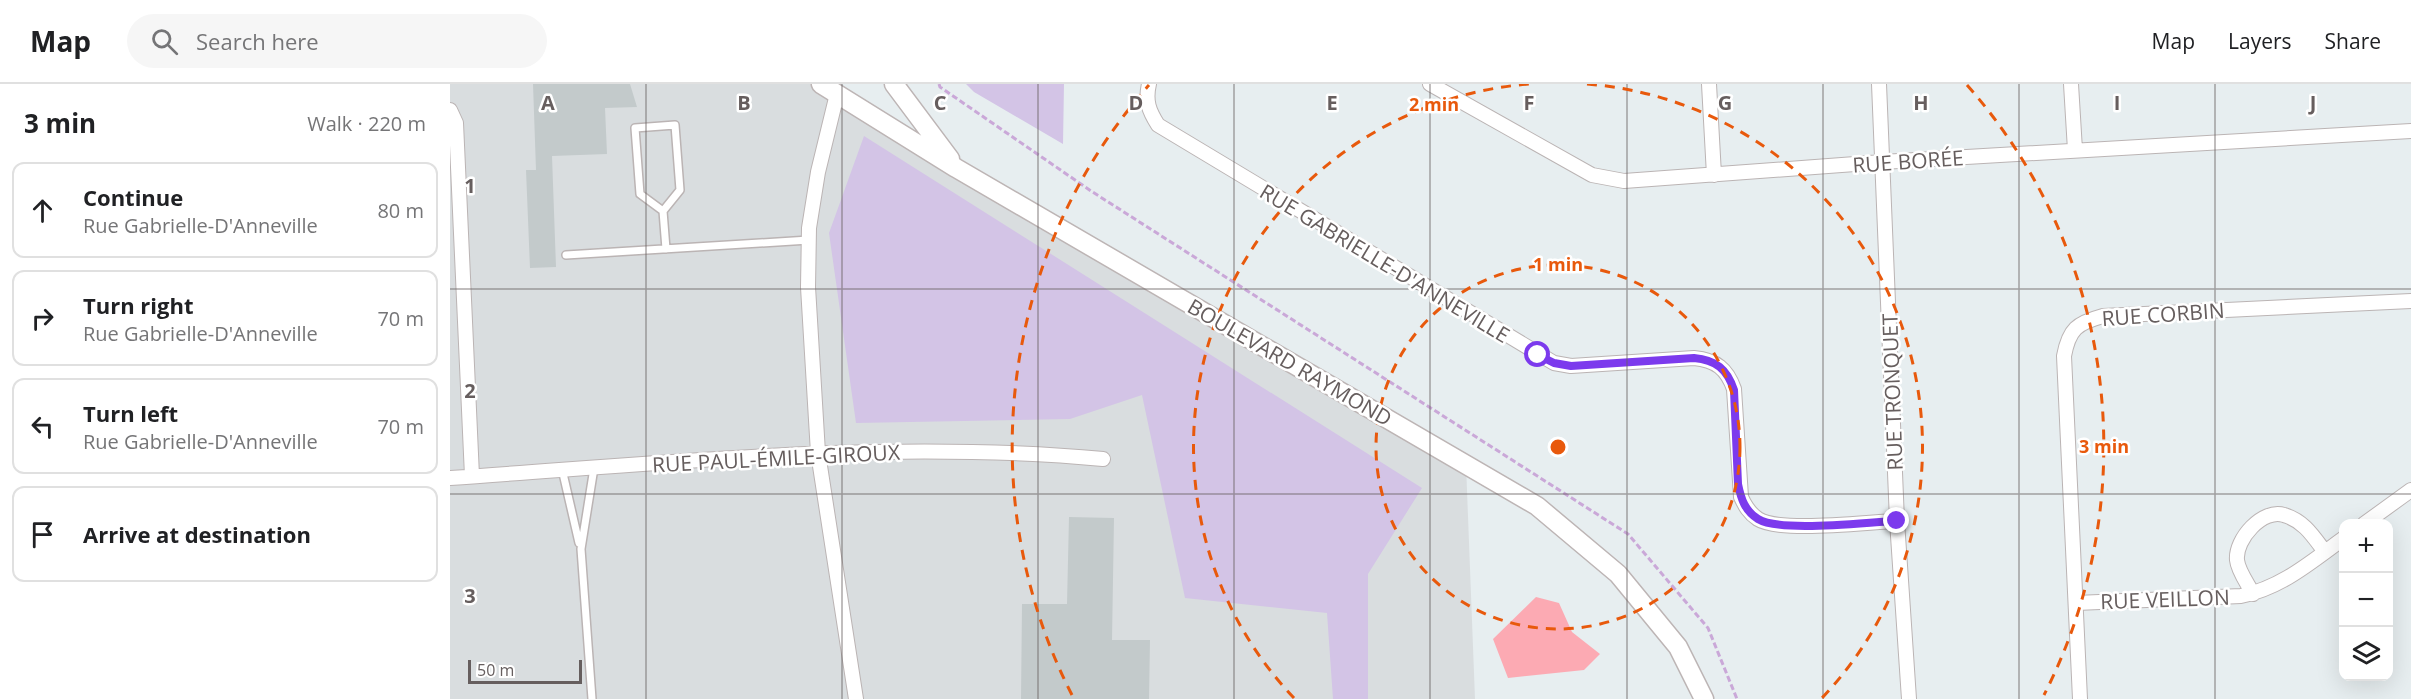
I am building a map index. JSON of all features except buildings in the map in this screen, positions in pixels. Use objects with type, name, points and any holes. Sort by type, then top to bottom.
[{"type":"street","points":[[894,84],[956,168]]},
{"type":"street","name":"RUE GABRIELLE-D'ANNEVILLE","points":[[1149,84],[1147,96],[1149,110],[1158,125],[1554,363],[1571,366],[1694,358],[1707,359],[1720,365],[1730,377],[1734,390],[1741,497],[1747,510],[1759,520],[1791,526],[1897,521]]},
{"type":"street","name":"RUE BORÉE","points":[[1430,84],[1592,175],[1624,180],[1882,162],[2411,131]]},
{"type":"street","points":[[1709,84],[1714,175]]},
{"type":"street","name":"RUE TRONQUET","points":[[1879,84],[1897,521],[1909,699]]},
{"type":"street","points":[[2071,84],[2075,150]]},
{"type":"street","points":[[832,87],[809,240],[808,287],[818,453],[856,699]]},
{"type":"street","name":"BOULEVARD RAYMOND","points":[[832,87],[956,168],[1537,506],[1618,574],[1678,647],[1704,699]]},
{"type":"street","points":[[450,110],[456,123],[472,476]]},
{"type":"street","name":"RUE CORBIN","points":[[2080,699],[2064,356],[2067,342],[2074,329],[2084,321],[2103,316],[2411,301]]},
{"type":"street","name":"RUE PAUL-ÉMILE-GIROUX","points":[[450,478],[818,453],[961,451],[1103,459]]},
{"type":"street","points":[[2371,519],[2411,490]]},
{"type":"street","name":"RUE VEILLON","points":[[2253,594],[2237,560],[2242,540],[2249,527],[2257,522],[2282,513],[2308,529],[2325,552]]},
{"type":"street","name":"RUE VEILLON","points":[[2076,603],[2253,594],[2289,578],[2339,541]]},
{"type":"lane","points":[[663,211],[640,194],[635,128],[675,125],[680,190],[663,211],[666,249]]},
{"type":"lane","points":[[566,255],[809,240]]},
{"type":"lane","points":[[580,549],[594,468]]},
{"type":"lane","points":[[561,469],[580,549],[592,699]]},
{"type":"path","points":[[939,84],[940,87],[1091,191],[1628,534],[1708,628],[1737,699]]},
{"type":"shaded area","points":[[450,84],[821,84],[1466,464],[1475,699],[450,699]]},
{"type":"shaded area","points":[[966,84],[1064,84],[1063,144],[974,92]]},
{"type":"shaded area","points":[[864,136],[1422,488],[1368,574],[1368,699],[1333,699],[1327,613],[1185,598],[1142,395],[1070,419],[856,423],[829,233]]},
{"type":"shaded area","points":[[1536,597],[1559,603],[1572,632],[1600,654],[1584,670],[1508,678],[1493,639]]},
{"type":"route","points":[[1538,355],[1554,363],[1571,366],[1694,358],[1707,359],[1720,365],[1730,377],[1734,390],[1738,484],[1747,510],[1759,520],[1791,526],[1897,521]]}]
